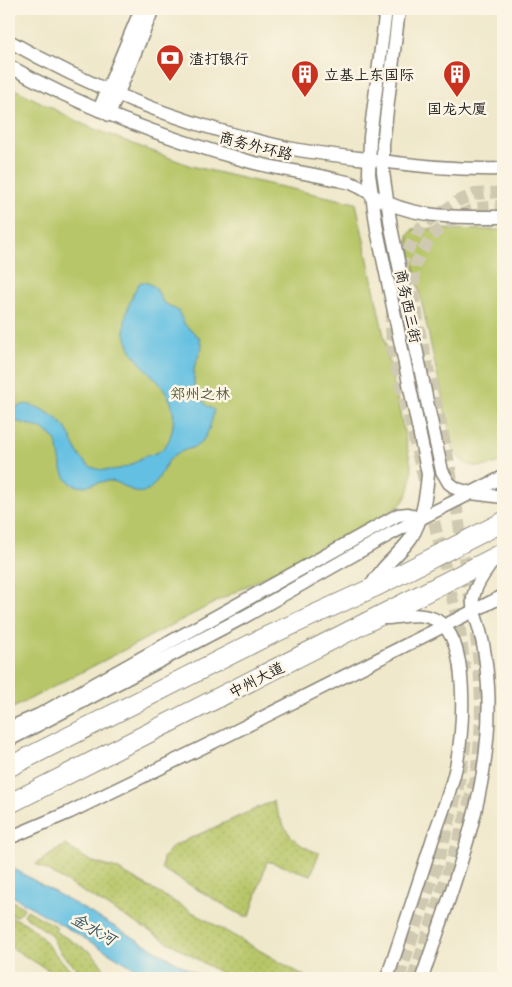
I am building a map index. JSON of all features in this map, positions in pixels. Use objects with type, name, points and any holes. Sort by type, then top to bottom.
[{"type":"highway","points":[[9,767],[261,639],[368,590],[503,522]]},
{"type":"highway","name":"中州大道","points":[[9,804],[499,555]]},
{"type":"street","points":[[113,92],[141,9]]},
{"type":"street","points":[[104,112],[153,9]]},
{"type":"street","name":"商务西三街","points":[[368,590],[383,568],[397,556],[411,537],[426,498],[428,474],[377,230],[372,195],[369,160],[386,9]]},
{"type":"street","name":"商务西三街","points":[[399,9],[383,144],[383,172],[442,470],[449,483],[457,489],[471,493],[503,497]]},
{"type":"street","name":"商务外环路","points":[[9,41],[40,58],[113,92],[158,110],[258,140],[289,148],[383,162],[426,167],[503,169]]},
{"type":"street","name":"商务外环路","points":[[9,66],[56,91],[150,131],[252,162],[351,183],[388,203],[424,214],[459,217],[503,216]]},
{"type":"street","points":[[9,740],[244,617],[419,520],[503,477]]},
{"type":"street","points":[[9,728],[39,715],[398,514],[408,514],[419,520]]},
{"type":"street","points":[[422,978],[476,813],[485,762],[489,716],[488,686],[473,596],[476,587],[499,555]]},
{"type":"street","points":[[9,838],[70,812],[140,778],[503,596]]},
{"type":"street","points":[[374,619],[418,615],[437,621],[445,626],[457,655],[462,684],[463,713],[458,755],[449,791],[387,978]]},
{"type":"green space","name":"郑州之林","points":[[9,86],[89,127],[191,166],[356,203],[412,470],[409,490],[405,499],[398,507],[9,710]]},
{"type":"green space","points":[[413,229],[503,230],[503,460],[497,463],[483,466],[470,465],[464,463],[454,452],[409,244],[408,235]]},
{"type":"green space","points":[[273,801],[284,827],[294,839],[319,853],[311,875],[267,861],[250,916],[243,916],[162,869],[163,858],[173,846]]},
{"type":"green space","points":[[65,845],[90,861],[117,869],[308,978],[229,978],[36,864]]},
{"type":"green space","points":[[9,899],[24,908],[17,916],[9,914]]},
{"type":"green space","points":[[27,910],[57,927],[55,931],[92,953],[110,978],[91,978],[77,969],[61,953],[50,934],[24,915]]},
{"type":"green space","points":[[9,917],[32,928],[64,964],[83,978],[61,978],[9,946]]},
{"type":"water","points":[[140,282],[148,283],[155,287],[163,302],[178,311],[185,325],[199,337],[202,347],[194,368],[194,387],[206,405],[214,410],[211,424],[207,434],[198,445],[177,453],[171,458],[148,490],[136,492],[111,481],[78,486],[66,478],[58,448],[51,435],[38,428],[15,421],[9,427],[9,413],[19,406],[27,405],[35,406],[52,415],[68,432],[84,461],[97,469],[114,470],[125,467],[163,448],[168,442],[172,431],[173,414],[170,400],[164,389],[136,358],[129,347],[125,333],[128,306]]},
{"type":"water","name":"金水河","points":[[9,866],[204,978],[152,978],[9,894]]},
{"type":"tunnel","points":[[424,480],[392,350],[391,321],[397,279],[405,256],[421,227],[458,201],[475,194],[503,192]]},
{"type":"tunnel","points":[[471,604],[446,447],[420,333],[415,300],[414,270],[431,237],[444,226],[464,213],[477,208],[503,206]]},
{"type":"tunnel","points":[[430,504],[460,631],[465,670]]},
{"type":"tunnel","points":[[413,978],[462,827],[476,772],[481,700],[475,628]]},
{"type":"tunnel","points":[[399,978],[439,859],[462,768],[466,738]]},
{"type":"place","name":"渣打银行","points":[[170,82]]},
{"type":"place","name":"立基上东国际","points":[[305,98]]},
{"type":"place","name":"国龙大厦","points":[[457,98]]}]
